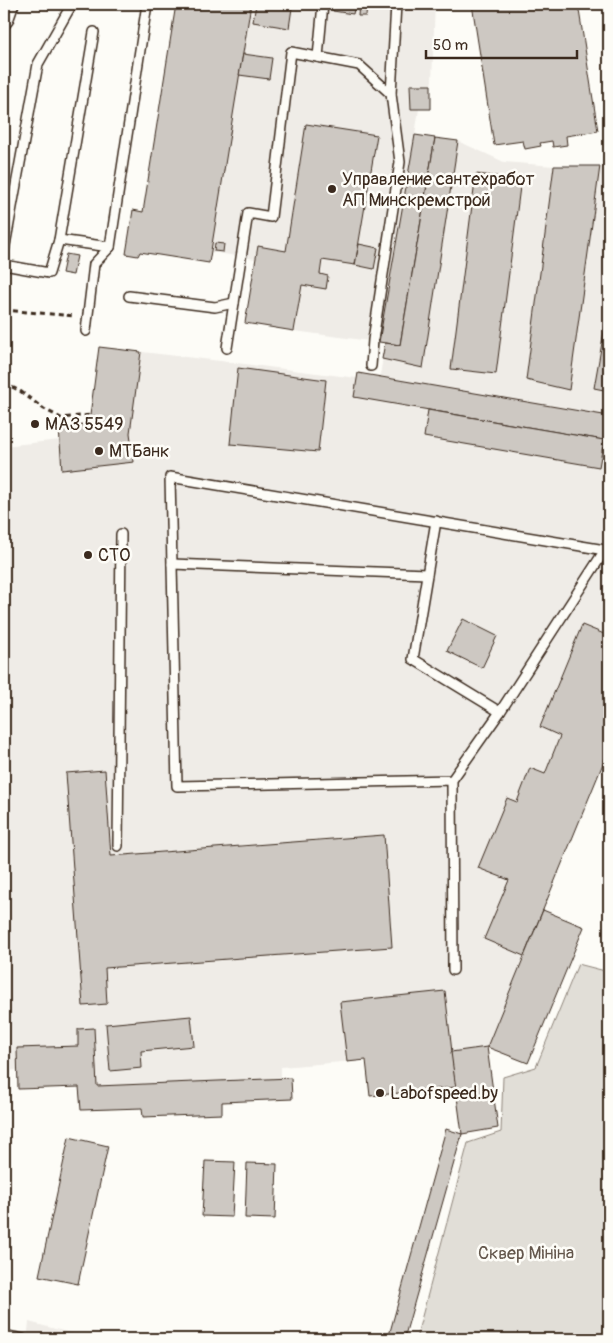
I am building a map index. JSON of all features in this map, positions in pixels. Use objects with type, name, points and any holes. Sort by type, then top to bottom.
[{"type":"lane","points":[[4,26],[8,21],[14,4]]},
{"type":"lane","points":[[4,251],[38,64],[72,4]]},
{"type":"lane","points":[[86,331],[94,264],[110,247],[147,4]]},
{"type":"lane","points":[[318,57],[323,4]]},
{"type":"lane","points":[[371,366],[373,340],[400,162],[392,94],[396,4]]},
{"type":"lane","points":[[4,265],[49,273],[59,240],[94,32]]},
{"type":"lane","points":[[227,348],[248,213],[271,217],[291,52],[359,65],[392,94]]},
{"type":"lane","points":[[59,240],[110,247]]},
{"type":"lane","points":[[129,296],[215,307],[234,303]]},
{"type":"lane","points":[[452,780],[177,786],[170,477],[604,550],[500,712],[452,780],[453,970]]},
{"type":"lane","points":[[436,522],[413,659],[500,712]]},
{"type":"lane","points":[[118,846],[121,534]]},
{"type":"lane","points":[[172,564],[427,574]]},
{"type":"lane","points":[[4,1335],[23,1339]]},
{"type":"path","points":[[4,310],[88,317]]},
{"type":"path","points":[[4,383],[20,391],[44,409],[61,418],[90,415]]},
{"type":"shaded area","points":[[176,4],[435,4],[431,109],[419,109],[415,135],[458,141],[504,162],[554,166],[600,166],[606,168],[609,151],[609,749],[543,910],[584,927],[528,1063],[487,1047],[451,1052],[456,1087],[370,1096],[366,1060],[281,1067],[281,1078],[291,1078],[292,1099],[222,1102],[222,1114],[143,1117],[142,1108],[81,1110],[79,1087],[18,1089],[18,1070],[4,1071],[4,446],[60,440],[59,428],[89,423],[99,347],[357,378],[358,373],[380,376],[385,343],[245,323],[255,259],[211,252],[209,263],[141,252],[138,256],[126,254],[133,210],[143,211]]},
{"type":"shaded area","points":[[29,1322],[93,1339],[27,1339]]},
{"type":"green space","name":"Сквер Мініна","points":[[578,964],[609,972],[609,1339],[416,1339],[468,1143],[501,1132],[503,1077],[536,1067]]},
{"type":"building","points":[[176,4],[251,4],[209,263],[140,252],[138,256],[126,254],[133,210],[143,212]]},
{"type":"building","points":[[256,4],[292,8],[289,28],[253,22]]},
{"type":"building","points":[[334,4],[355,4],[353,14],[333,11]]},
{"type":"building","points":[[359,4],[367,4],[366,16],[358,16]]},
{"type":"building","points":[[472,4],[578,4],[598,131],[566,136],[567,145],[553,147],[552,141],[540,143],[541,146],[525,149],[523,141],[494,145]]},
{"type":"building","points":[[243,54],[272,58],[269,79],[239,75]]},
{"type":"building","points":[[410,85],[431,85],[431,109],[411,109]]},
{"type":"building","name":"Управление сантехработ АП Минскремстрой","points":[[306,124],[377,135],[355,265],[322,260],[320,274],[328,276],[326,289],[302,285],[294,331],[245,323],[258,246],[286,251]]},
{"type":"building","points":[[415,135],[435,138],[400,345],[379,342]]},
{"type":"building","points":[[435,138],[458,141],[423,368],[382,359],[385,343],[400,345]]},
{"type":"building","points":[[554,166],[600,166],[569,390],[526,380]]},
{"type":"building","points":[[476,174],[521,179],[496,374],[451,369]]},
{"type":"building","points":[[215,243],[224,244],[223,252],[214,251]]},
{"type":"building","points":[[359,244],[378,248],[374,269],[355,265]]},
{"type":"building","points":[[66,254],[77,256],[73,275],[62,273]]},
{"type":"building","points":[[609,303],[609,391],[594,388]]},
{"type":"building","points":[[99,347],[141,352],[130,433],[134,462],[62,470],[59,428],[89,423]]},
{"type":"building","points":[[238,368],[326,380],[318,452],[230,444]]},
{"type":"building","points":[[358,373],[609,416],[609,441],[354,397]]},
{"type":"building","points":[[428,410],[604,440],[599,467],[424,437]]},
{"type":"building","points":[[463,619],[497,636],[482,668],[447,651]]},
{"type":"building","points":[[582,625],[609,636],[609,749],[524,956],[484,939],[509,880],[478,868],[507,798],[517,802],[530,768],[545,774],[560,736],[540,727]]},
{"type":"building","points":[[105,770],[111,856],[384,835],[392,947],[105,968],[107,1004],[83,1006],[66,773]]},
{"type":"building","points":[[543,910],[584,927],[528,1063],[487,1047]]},
{"type":"building","points":[[445,991],[456,1087],[370,1096],[366,1060],[347,1062],[340,1002]]},
{"type":"building","points":[[191,1016],[194,1046],[141,1051],[142,1068],[110,1071],[106,1024]]},
{"type":"building","points":[[94,1028],[97,1086],[291,1078],[292,1099],[222,1102],[222,1114],[143,1117],[142,1108],[81,1110],[79,1087],[18,1089],[17,1048],[78,1046],[78,1029]]},
{"type":"building","points":[[487,1047],[498,1128],[462,1134],[451,1052]]},
{"type":"building","points":[[446,1129],[462,1134],[404,1339],[388,1339]]},
{"type":"building","points":[[69,1137],[108,1146],[78,1284],[39,1276]]},
{"type":"building","points":[[205,1161],[235,1162],[232,1217],[202,1216]]},
{"type":"building","points":[[247,1163],[277,1164],[275,1219],[245,1218]]},
{"type":"place","name":"Управление сантехработ АП Минскремстрой","points":[[332,189]]},
{"type":"place","name":"МАЗ 5549","points":[[35,424]]},
{"type":"place","name":"МТБанк","points":[[99,451]]},
{"type":"place","name":"СТО","points":[[88,555]]},
{"type":"place","name":"Labofspeed.by","points":[[380,1093]]}]
